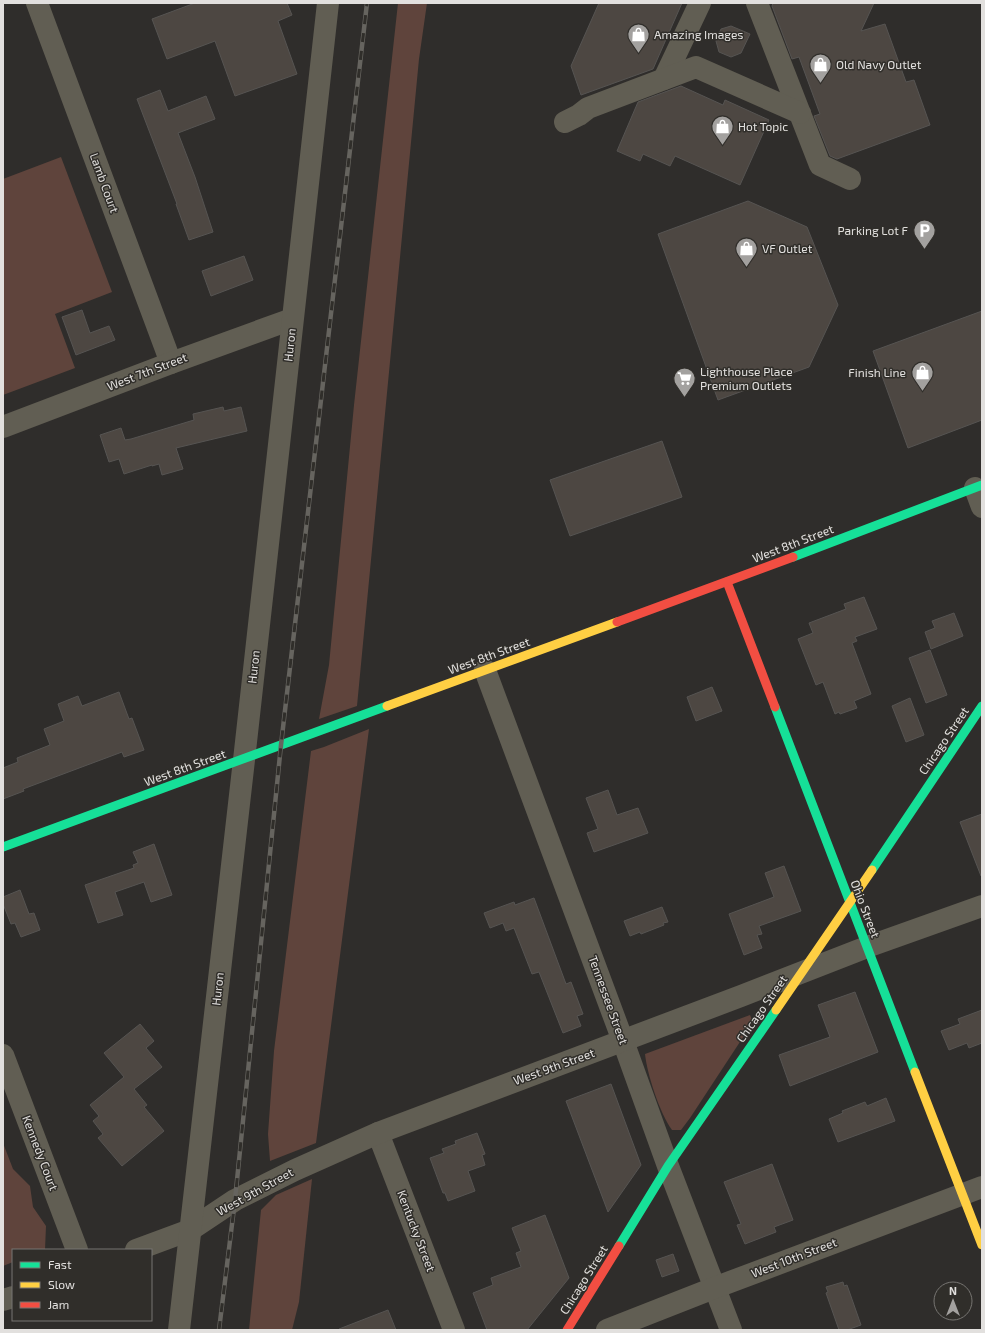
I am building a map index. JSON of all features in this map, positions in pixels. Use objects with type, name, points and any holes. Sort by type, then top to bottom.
[{"type":"street","name":"Lamb Court","points":[[37,3],[171,363]]},
{"type":"street","name":"Huron","points":[[179,1330],[328,3]]},
{"type":"street","points":[[664,78],[700,3]]},
{"type":"street","points":[[757,3],[820,164],[850,179]]},
{"type":"street","points":[[565,122],[579,115],[588,108],[696,67],[800,113]]},
{"type":"street","name":"West 7th Street","points":[[3,427],[292,319]]},
{"type":"street","name":"West 8th Street","points":[[3,847],[727,582],[980,494]]},
{"type":"street","name":"Ohio Street","points":[[727,582],[849,903],[972,1191],[982,1245]]},
{"type":"street","name":"Tennessee Street","points":[[485,670],[668,1166],[731,1330]]},
{"type":"street","name":"Chicago Street","points":[[567,1330],[668,1166],[801,974],[982,706]]},
{"type":"street","name":"West 9th Street","points":[[139,1249],[190,1230],[235,1200],[295,1170],[378,1133],[801,974],[867,947],[982,906]]},
{"type":"street","name":"Kennedy Court","points":[[3,1055],[77,1249]]},
{"type":"street","name":"Kentucky Street","points":[[378,1133],[454,1330]]},
{"type":"street","name":"West 10th Street","points":[[607,1330],[972,1191]]},
{"type":"shaded area","points":[[398,3],[427,3],[419,59],[357,706],[319,719],[329,665],[354,405]]},
{"type":"shaded area","points":[[61,157],[112,292],[55,314],[75,368],[3,395],[3,179]]},
{"type":"shaded area","points":[[369,729],[316,1143],[270,1161],[268,1134],[274,1051],[311,751]]},
{"type":"shaded area","points":[[750,1015],[753,1022],[690,1118],[681,1130],[672,1130],[667,1123],[655,1094],[648,1072],[645,1054]]},
{"type":"shaded area","points":[[3,1143],[13,1169],[30,1186],[33,1207],[46,1226],[45,1249],[12,1249],[12,1262],[3,1266]]},
{"type":"shaded area","points":[[312,1179],[299,1302],[292,1330],[249,1330],[261,1210],[276,1195]]},
{"type":"building","points":[[195,3],[287,3],[292,15],[278,21],[297,74],[235,96],[215,41],[167,59],[152,19]]},
{"type":"building","points":[[599,3],[682,3],[653,69],[581,95],[571,66]]},
{"type":"building","points":[[773,3],[874,3],[861,31],[885,24],[906,82],[914,80],[930,125],[837,159],[830,156],[814,116],[820,114],[799,57],[792,59],[772,6]]},
{"type":"building","points":[[731,26],[750,34],[741,53],[731,57],[719,52],[716,41],[721,29]]},
{"type":"building","points":[[681,86],[723,105],[725,100],[769,120],[740,185],[675,156],[670,166],[643,154],[640,161],[617,151],[638,102]]},
{"type":"building","points":[[160,90],[168,111],[206,96],[215,119],[178,133],[195,177],[213,232],[189,240],[137,99]]},
{"type":"building","name":"VF Outlet","points":[[748,201],[807,227],[838,305],[809,367],[718,400],[658,234]]},
{"type":"building","points":[[244,256],[253,280],[211,296],[202,271]]},
{"type":"building","points":[[82,310],[90,333],[109,326],[115,340],[76,355],[62,317]]},
{"type":"building","name":"Finish Line","points":[[982,311],[982,420],[908,448],[873,351]]},
{"type":"building","points":[[223,407],[224,411],[241,407],[247,431],[176,448],[183,469],[162,475],[159,464],[124,474],[119,459],[109,462],[100,435],[121,428],[125,440],[131,439],[194,420],[193,414]]},
{"type":"building","points":[[662,441],[682,497],[570,536],[550,480]]},
{"type":"building","points":[[864,597],[877,629],[855,637],[857,641],[852,643],[871,694],[854,701],[857,708],[840,714],[839,712],[835,714],[823,682],[816,685],[798,639],[813,633],[809,623],[846,609],[844,604]]},
{"type":"building","points":[[954,613],[963,636],[931,649],[925,632],[935,628],[932,621]]},
{"type":"building","points":[[930,650],[947,695],[926,703],[909,658]]},
{"type":"building","points":[[712,687],[722,711],[696,721],[687,697]]},
{"type":"building","points":[[119,692],[129,719],[132,718],[144,750],[124,757],[122,752],[23,789],[24,791],[3,799],[3,768],[18,762],[17,758],[50,745],[44,729],[64,721],[58,704],[78,696],[82,706]]},
{"type":"building","points":[[910,698],[924,735],[906,742],[892,706]]},
{"type":"building","points":[[608,790],[617,815],[638,808],[648,833],[594,852],[587,833],[598,829],[586,798]]},
{"type":"building","points":[[982,814],[982,876],[981,876],[960,822]]},
{"type":"building","points":[[154,844],[172,895],[151,902],[144,882],[115,892],[123,915],[98,923],[85,885],[134,868],[133,865],[138,863],[133,852]]},
{"type":"building","points":[[784,866],[801,911],[759,926],[762,934],[757,935],[762,948],[744,955],[729,914],[774,897],[765,873]]},
{"type":"building","points":[[20,890],[29,914],[34,913],[40,930],[21,937],[15,923],[11,924],[3,904],[3,897]]},
{"type":"building","points":[[534,898],[566,984],[571,982],[583,1014],[577,1016],[581,1026],[563,1033],[539,972],[532,974],[514,928],[506,931],[503,923],[490,928],[484,913],[514,902],[515,905]]},
{"type":"building","points":[[662,907],[668,922],[641,934],[640,932],[630,936],[624,921]]},
{"type":"building","points":[[855,992],[878,1052],[790,1086],[779,1055],[830,1037],[818,1005]]},
{"type":"building","points":[[982,1010],[982,1043],[969,1048],[967,1043],[949,1050],[941,1031],[960,1024],[958,1019]]},
{"type":"building","points":[[140,1024],[154,1041],[146,1048],[162,1067],[134,1089],[147,1105],[144,1107],[164,1131],[122,1166],[98,1138],[103,1134],[93,1121],[99,1116],[90,1105],[124,1077],[104,1053]]},
{"type":"building","points":[[611,1084],[641,1165],[608,1212],[566,1101]]},
{"type":"building","points":[[886,1098],[895,1121],[838,1142],[829,1119],[843,1113],[842,1111],[865,1102],[867,1106]]},
{"type":"building","points":[[477,1133],[485,1154],[482,1155],[485,1165],[468,1171],[475,1191],[448,1201],[445,1193],[443,1193],[430,1158],[444,1153],[442,1149],[456,1144],[455,1141]]},
{"type":"building","points":[[772,1164],[793,1220],[774,1227],[776,1232],[745,1244],[737,1225],[741,1224],[724,1182]]},
{"type":"building","points":[[545,1215],[569,1278],[527,1330],[487,1330],[473,1293],[493,1285],[491,1278],[521,1267],[516,1253],[521,1251],[512,1228]]},
{"type":"building","points":[[673,1254],[679,1271],[662,1277],[656,1260]]},
{"type":"building","points":[[843,1282],[844,1286],[847,1285],[861,1325],[847,1330],[839,1330],[826,1293],[828,1292],[826,1287]]},
{"type":"building","points":[[388,1310],[396,1330],[339,1330],[339,1329]]},
{"type":"railway","points":[[219,1330],[235,1200],[281,745],[367,3]]},
{"type":"traffic: fast","points":[[793,557],[982,485]]},
{"type":"traffic: fast","points":[[3,847],[387,706]]},
{"type":"traffic: fast","points":[[872,870],[982,706]]},
{"type":"traffic: fast","points":[[775,707],[915,1072]]},
{"type":"traffic: fast","points":[[619,1246],[668,1166],[776,1010]]},
{"type":"traffic: slow","points":[[387,706],[617,622]]},
{"type":"traffic: slow","points":[[776,1010],[872,870]]},
{"type":"traffic: slow","points":[[915,1072],[982,1245]]},
{"type":"traffic: jam","points":[[617,622],[793,557]]},
{"type":"traffic: jam","points":[[727,582],[775,707]]},
{"type":"traffic: jam","points":[[567,1330],[619,1246]]},
{"type":"place","name":"Amazing Images","points":[[639,54]]},
{"type":"place","name":"Old Navy Outlet","points":[[820,84]]},
{"type":"place","name":"Hot Topic","points":[[722,146]]},
{"type":"place","name":"Parking Lot F","points":[[924,250]]},
{"type":"place","name":"VF Outlet","points":[[747,268]]},
{"type":"place","name":"Finish Line","points":[[922,392]]},
{"type":"place","name":"Lighthouse Place Premium Outlets","points":[[684,398]]}]
